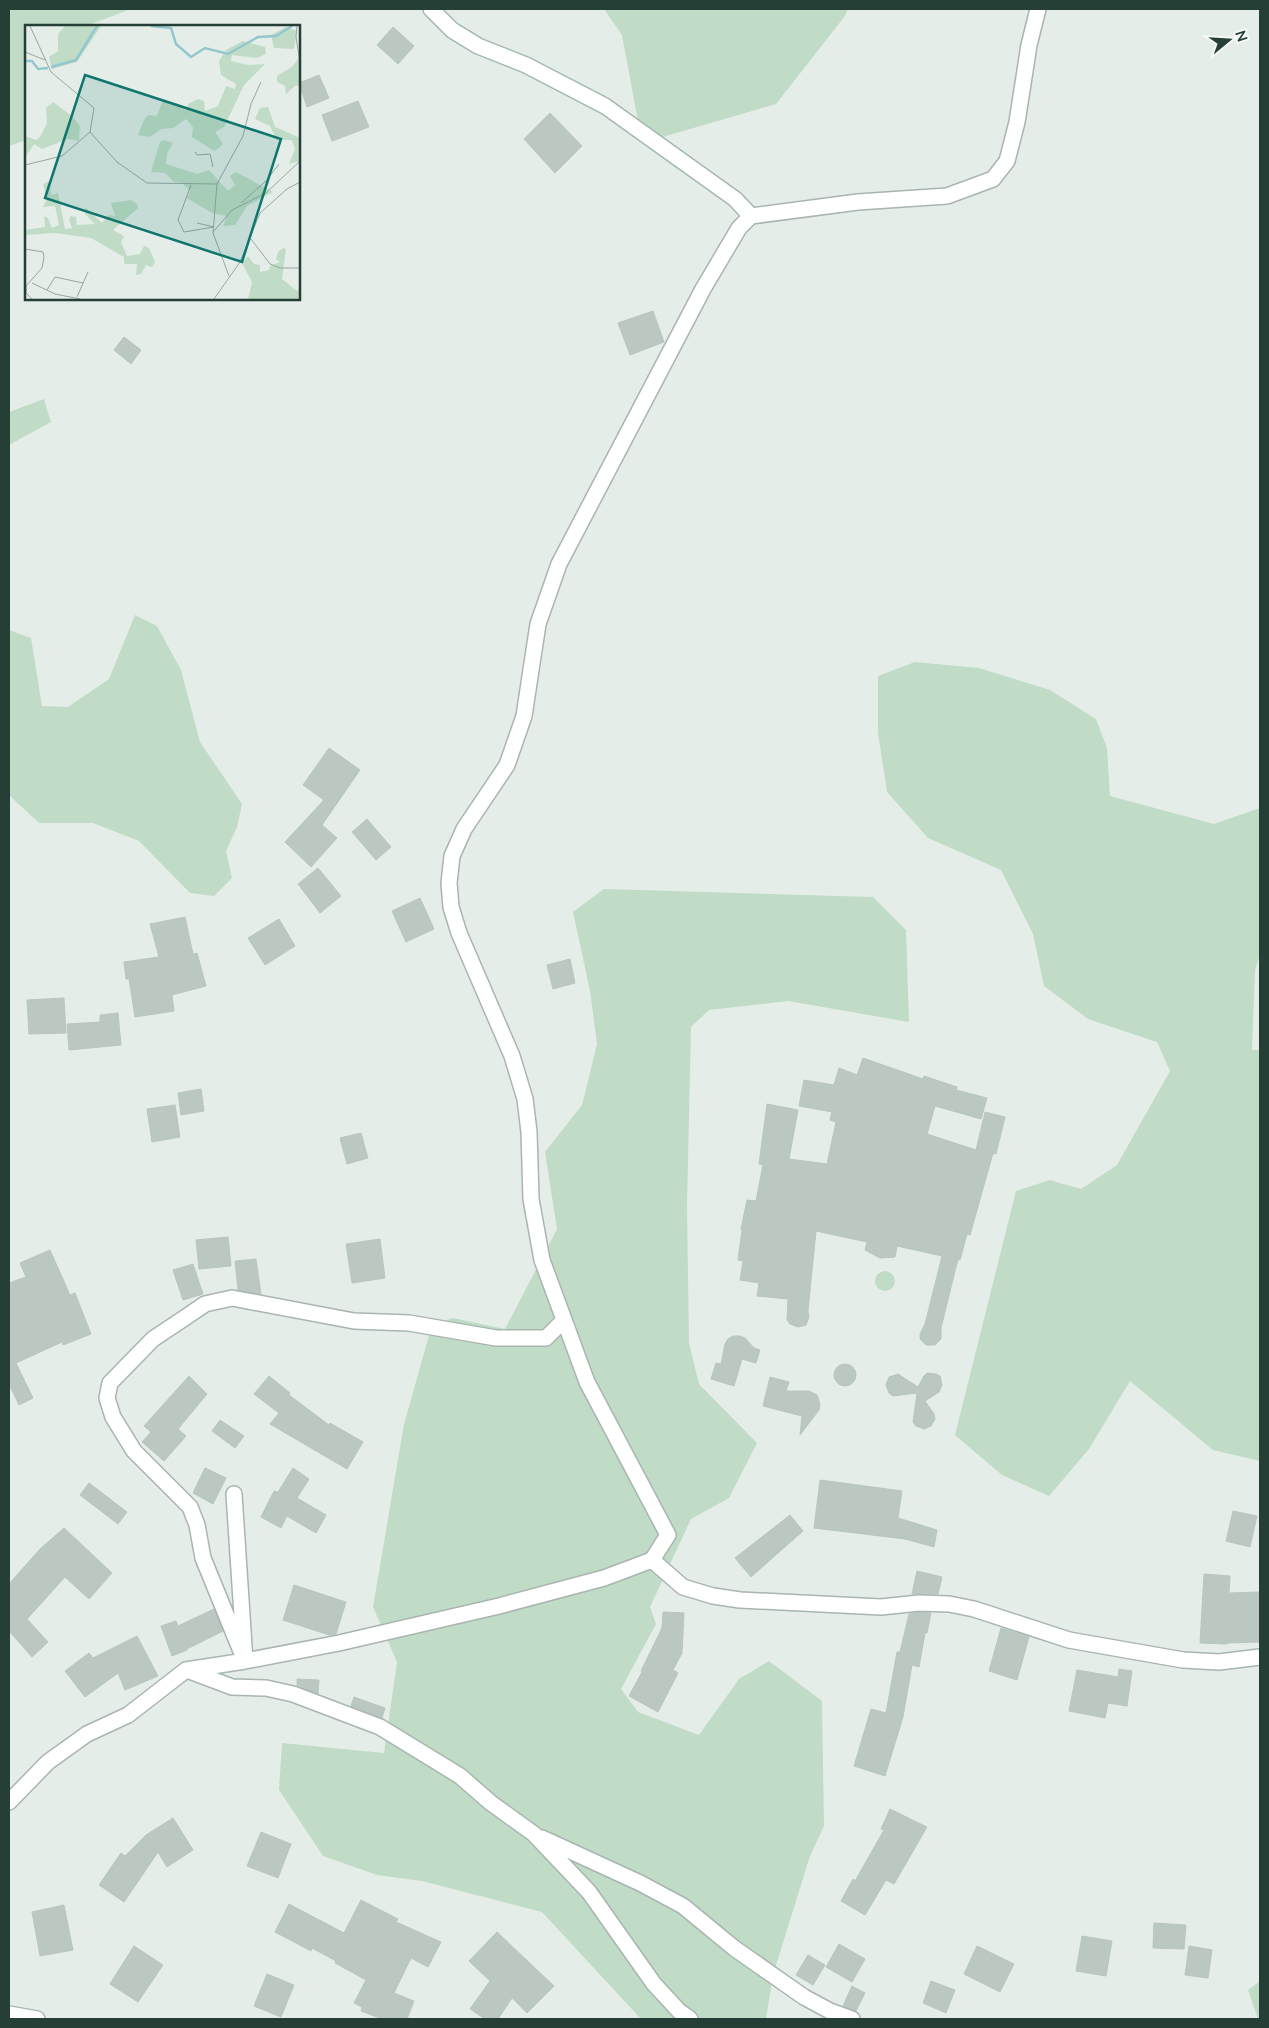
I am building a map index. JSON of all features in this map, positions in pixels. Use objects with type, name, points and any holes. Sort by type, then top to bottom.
[{"type":"street","points":[[431,9],[452,30],[478,46],[526,65],[605,106],[735,199],[751,216]]},
{"type":"street","points":[[9,1802],[48,1762],[86,1734],[128,1715],[186,1670],[340,1643],[499,1606],[604,1578],[652,1560],[668,1534],[587,1382],[542,1260],[531,1199],[529,1132],[525,1098],[512,1056],[459,933],[451,907],[449,883],[452,856],[464,829],[507,765],[510,757],[524,716],[538,624],[559,564],[703,288],[739,228],[751,216],[858,202],[947,196],[992,179],[1007,161],[1017,122],[1029,45],[1038,9]]},
{"type":"street","points":[[245,1661],[203,1558],[197,1524],[190,1507],[134,1451],[113,1417],[108,1398],[110,1383],[153,1339],[205,1304],[232,1298],[354,1321],[409,1323],[496,1338],[546,1338],[564,1321]]},
{"type":"street","points":[[234,1494],[245,1661]]},
{"type":"street","points":[[652,1560],[683,1587],[713,1596],[740,1600],[881,1607],[920,1603],[949,1604],[974,1609],[1069,1640],[1183,1660],[1219,1662],[1260,1657]]},
{"type":"street","points":[[186,1670],[232,1687],[266,1688],[293,1694],[380,1727],[460,1776],[491,1803],[534,1834],[589,1892],[654,1984],[679,2011],[690,2019]]},
{"type":"street","points":[[534,1834],[640,1883],[683,1906],[734,1948],[804,1997],[830,2011],[852,2019]]},
{"type":"street","points":[[9,2014],[36,2019]]},
{"type":"green space","points":[[11,9],[131,9],[89,25],[25,25],[25,140],[9,146],[9,14]]},
{"type":"green space","points":[[604,9],[848,9],[845,16],[776,104],[642,143],[622,35]]},
{"type":"green space","points":[[44,399],[51,422],[9,445],[9,412]]},
{"type":"green space","points":[[135,615],[157,626],[181,670],[200,742],[242,804],[237,827],[226,851],[232,878],[214,896],[190,893],[139,841],[93,823],[39,823],[9,795],[9,630],[31,638],[42,706],[68,707],[109,679]]},
{"type":"green space","points":[[915,662],[979,668],[1050,690],[1096,719],[1107,748],[1110,796],[1214,824],[1260,808],[1260,954],[1255,971],[1252,1050],[1260,1050],[1260,1461],[1213,1450],[1130,1381],[1089,1449],[1049,1496],[1002,1475],[955,1435],[1016,1191],[1050,1180],[1081,1189],[1117,1165],[1170,1071],[1157,1042],[1088,1019],[1044,986],[1033,934],[1001,870],[928,838],[887,792],[878,733],[878,676]]},
{"type":"green space","points":[[604,889],[873,897],[906,930],[909,1022],[788,1001],[709,1010],[691,1027],[687,1206],[689,1343],[699,1384],[757,1443],[729,1498],[691,1519],[650,1607],[656,1624],[621,1689],[638,1712],[699,1735],[739,1679],[769,1661],[822,1701],[824,1826],[810,1856],[773,1975],[766,2019],[641,2019],[542,1912],[422,1881],[377,1875],[323,1856],[279,1790],[282,1743],[384,1753],[397,1662],[373,1607],[404,1424],[432,1325],[453,1318],[505,1329],[557,1229],[545,1152],[582,1105],[597,1044],[590,991],[573,912]]},
{"type":"green space","points":[[885,1271],[892,1274],[895,1281],[892,1288],[885,1291],[878,1288],[875,1281],[878,1274]]},
{"type":"green space","points":[[1260,1981],[1260,2019],[1258,2019],[1248,1990]]},
{"type":"building","points":[[393,27],[414,46],[398,64],[377,45]]},
{"type":"building","points":[[319,75],[329,98],[307,107],[300,83]]},
{"type":"building","points":[[358,101],[369,127],[332,141],[322,115]]},
{"type":"building","points":[[550,113],[582,146],[555,173],[524,139]]},
{"type":"building","points":[[653,311],[664,342],[630,355],[618,323]]},
{"type":"building","points":[[124,337],[141,350],[131,364],[114,350]]},
{"type":"building","points":[[329,748],[360,770],[322,825],[337,838],[311,867],[285,842],[324,800],[303,785]]},
{"type":"building","points":[[367,819],[391,847],[376,860],[352,832]]},
{"type":"building","points":[[318,868],[341,896],[320,913],[298,884]]},
{"type":"building","points":[[420,898],[434,929],[406,942],[392,911]]},
{"type":"building","points":[[185,917],[193,954],[197,953],[206,986],[172,995],[174,1011],[135,1017],[129,979],[126,979],[124,962],[159,957],[150,924]]},
{"type":"building","points":[[279,919],[295,946],[265,965],[248,938]]},
{"type":"building","points":[[570,959],[575,983],[553,989],[547,965]]},
{"type":"building","points":[[64,998],[66,1033],[29,1034],[27,1000]]},
{"type":"building","points":[[118,1013],[121,1045],[69,1050],[67,1024],[100,1022],[100,1015]]},
{"type":"building","points":[[863,1058],[923,1079],[924,1076],[957,1087],[956,1090],[987,1098],[981,1119],[935,1106],[927,1134],[976,1150],[985,1112],[1005,1117],[996,1154],[993,1153],[970,1235],[967,1234],[960,1260],[958,1259],[941,1328],[941,1339],[935,1345],[926,1345],[920,1339],[920,1334],[925,1324],[942,1256],[897,1246],[895,1257],[880,1258],[865,1250],[867,1242],[816,1231],[809,1317],[806,1325],[798,1327],[790,1324],[787,1320],[788,1299],[757,1296],[759,1283],[740,1280],[743,1261],[738,1260],[741,1229],[747,1200],[756,1201],[763,1165],[759,1164],[767,1104],[798,1110],[789,1159],[827,1164],[836,1122],[830,1120],[832,1112],[799,1106],[804,1080],[834,1085],[839,1068],[857,1075]]},
{"type":"building","points":[[201,1089],[204,1111],[181,1115],[178,1093]]},
{"type":"building","points":[[175,1105],[180,1137],[152,1142],[147,1109]]},
{"type":"building","points":[[361,1133],[368,1158],[347,1164],[340,1138]]},
{"type":"building","points":[[228,1237],[231,1266],[199,1269],[196,1240]]},
{"type":"building","points":[[380,1239],[385,1278],[352,1283],[346,1244]]},
{"type":"building","points":[[50,1250],[70,1295],[75,1293],[91,1334],[63,1345],[62,1342],[16,1363],[33,1398],[19,1405],[9,1384],[9,1283],[26,1277],[20,1263]]},
{"type":"building","points":[[256,1259],[261,1294],[238,1290],[235,1261]]},
{"type":"building","points":[[193,1264],[203,1294],[183,1300],[173,1270]]},
{"type":"building","points":[[733,1336],[745,1338],[754,1348],[760,1350],[756,1363],[742,1359],[734,1386],[711,1379],[716,1363],[721,1364],[725,1344]]},
{"type":"building","points":[[845,1364],[853,1367],[856,1375],[853,1383],[845,1386],[837,1383],[834,1375],[837,1367]]},
{"type":"building","points":[[927,1373],[940,1376],[942,1385],[939,1392],[925,1401],[934,1414],[935,1419],[931,1426],[924,1429],[916,1426],[913,1422],[917,1393],[893,1396],[889,1393],[886,1385],[889,1377],[898,1374],[918,1387]]},
{"type":"building","points":[[189,1376],[207,1394],[178,1429],[186,1436],[164,1461],[142,1442],[151,1432],[144,1426]]},
{"type":"building","points":[[269,1376],[290,1393],[289,1395],[329,1425],[330,1423],[363,1442],[347,1469],[270,1424],[279,1413],[254,1394]]},
{"type":"building","points":[[770,1377],[789,1382],[786,1391],[809,1391],[817,1395],[820,1404],[819,1410],[800,1435],[802,1416],[763,1406]]},
{"type":"building","points":[[220,1420],[244,1436],[235,1448],[212,1431]]},
{"type":"building","points":[[205,1468],[226,1478],[213,1504],[193,1493]]},
{"type":"building","points":[[293,1468],[309,1479],[297,1498],[326,1515],[316,1533],[287,1516],[281,1528],[261,1517],[274,1491],[278,1492]]},
{"type":"building","points":[[820,1480],[902,1491],[898,1518],[937,1530],[934,1547],[905,1539],[814,1528]]},
{"type":"building","points":[[89,1483],[127,1512],[118,1524],[80,1495]]},
{"type":"building","points":[[1233,1511],[1257,1516],[1250,1547],[1226,1541]]},
{"type":"building","points":[[790,1515],[803,1531],[751,1577],[735,1558]]},
{"type":"building","points":[[64,1528],[112,1573],[89,1599],[65,1577],[27,1619],[48,1642],[32,1657],[9,1631],[9,1584],[40,1549]]},
{"type":"building","points":[[917,1571],[942,1577],[938,1594],[912,1594]]},
{"type":"building","points":[[1204,1574],[1230,1576],[1229,1593],[1260,1592],[1260,1642],[1200,1643]]},
{"type":"building","points":[[294,1585],[346,1602],[336,1634],[329,1635],[283,1620]]},
{"type":"building","points":[[214,1609],[223,1631],[172,1656],[161,1626],[176,1621],[178,1626]]},
{"type":"building","points":[[663,1612],[684,1613],[682,1653],[673,1670],[678,1673],[658,1712],[629,1696],[662,1628]]},
{"type":"building","points":[[919,1612],[931,1613],[927,1633],[925,1633],[919,1667],[912,1665],[903,1717],[885,1776],[854,1766],[871,1709],[886,1713],[897,1652],[900,1652],[909,1614]]},
{"type":"building","points":[[1001,1628],[1029,1637],[1017,1680],[989,1671]]},
{"type":"building","points":[[137,1636],[158,1676],[125,1690],[118,1673],[85,1697],[65,1671],[89,1653],[93,1658]]},
{"type":"building","points":[[1119,1669],[1132,1671],[1127,1706],[1108,1703],[1105,1718],[1069,1711],[1077,1670],[1118,1677]]},
{"type":"building","points":[[297,1679],[319,1680],[318,1694],[297,1685]]},
{"type":"building","points":[[354,1697],[385,1708],[382,1718],[351,1706]]},
{"type":"building","points":[[890,1809],[927,1827],[894,1884],[886,1880],[865,1915],[841,1901],[853,1879],[855,1881],[884,1830],[881,1829]]},
{"type":"building","points":[[173,1818],[193,1850],[167,1867],[158,1852],[124,1902],[99,1885],[121,1853],[125,1856],[146,1835]]},
{"type":"building","points":[[261,1832],[291,1844],[278,1878],[247,1866]]},
{"type":"building","points":[[361,1900],[398,1919],[396,1922],[441,1942],[428,1967],[411,1958],[394,1993],[414,2001],[407,2019],[382,2019],[361,2011],[362,2007],[354,2003],[366,1980],[312,1948],[311,1951],[275,1932],[289,1904],[344,1933]]},
{"type":"building","points":[[64,1905],[73,1950],[40,1956],[32,1912]]},
{"type":"building","points":[[1154,1923],[1186,1925],[1184,1949],[1153,1948]]},
{"type":"building","points":[[497,1932],[554,1986],[527,2013],[512,1998],[498,2019],[485,2019],[470,2009],[490,1981],[469,1961]]},
{"type":"building","points":[[1082,1936],[1112,1941],[1106,1976],[1076,1971]]},
{"type":"building","points":[[839,1944],[865,1959],[852,1982],[826,1967]]},
{"type":"building","points":[[134,1946],[163,1965],[138,2002],[110,1984]]},
{"type":"building","points":[[977,1946],[1014,1964],[1000,1992],[964,1974]]},
{"type":"building","points":[[1189,1946],[1212,1950],[1208,1978],[1185,1975]]},
{"type":"building","points":[[808,1955],[825,1965],[813,1985],[796,1975]]},
{"type":"building","points":[[267,1974],[294,1985],[281,2017],[254,2006]]},
{"type":"building","points":[[931,1981],[955,1990],[946,2013],[923,2003]]},
{"type":"building","points":[[852,1986],[865,1993],[856,2011],[843,2006]]}]
